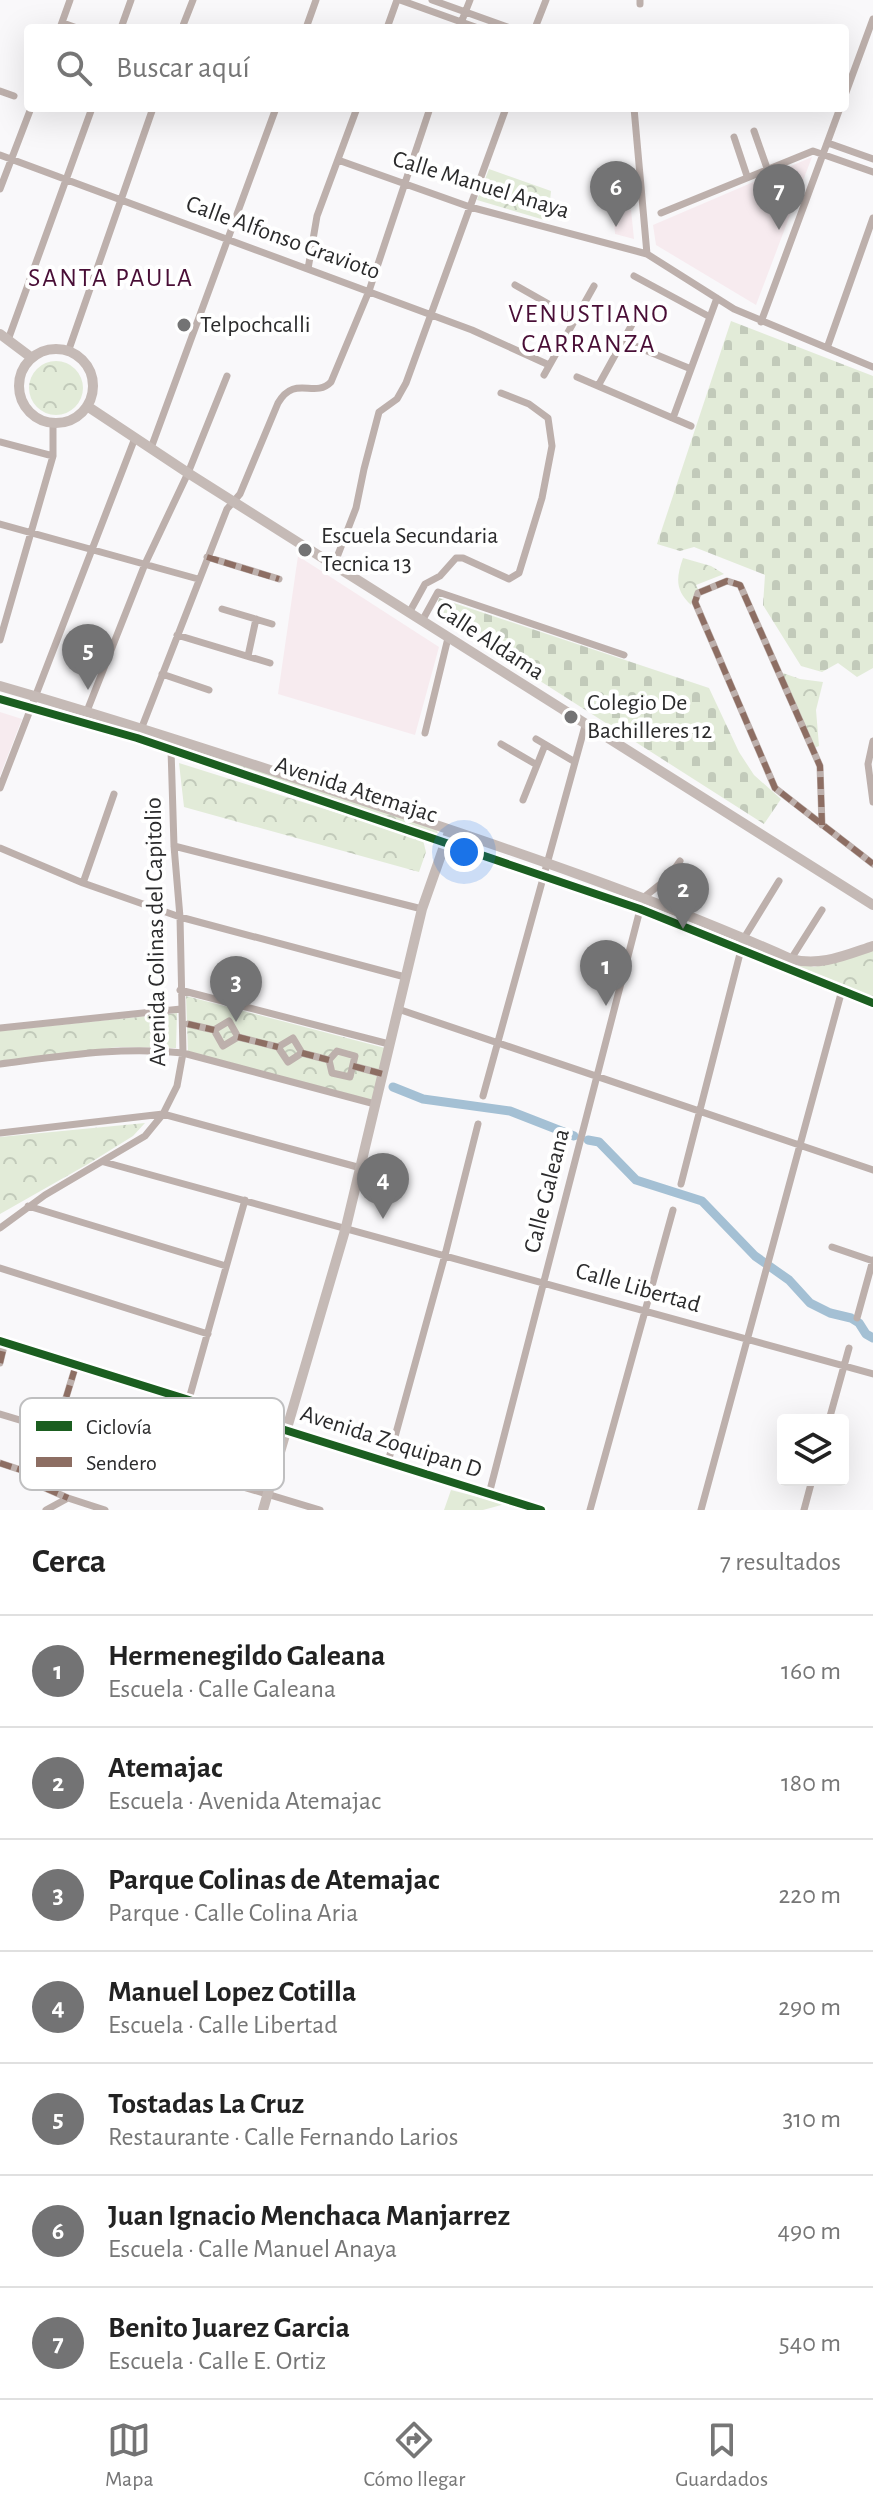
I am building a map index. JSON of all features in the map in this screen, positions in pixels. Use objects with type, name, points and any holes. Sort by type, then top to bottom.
[{"type":"street","points":[[62,24],[70,0]]},
{"type":"street","points":[[122,24],[131,0]]},
{"type":"street","points":[[184,24],[193,0]]},
{"type":"street","points":[[307,24],[316,0]]},
{"type":"street","points":[[389,24],[398,0],[458,24]]},
{"type":"street","points":[[432,0],[499,24]]},
{"type":"street","points":[[460,24],[470,0]]},
{"type":"street","points":[[537,24],[546,0]]},
{"type":"street","points":[[849,84],[873,19]]},
{"type":"street","points":[[0,91],[14,96]]},
{"type":"street","points":[[0,189],[30,112]]},
{"type":"street","points":[[32,358],[4,337],[91,112]]},
{"type":"street","points":[[68,352],[152,112]]},
{"type":"street","points":[[151,448],[275,112]]},
{"type":"street","points":[[308,269],[317,216],[356,112]]},
{"type":"street","points":[[139,733],[227,509],[240,494],[284,393],[293,387],[320,388],[331,382],[369,291],[429,112]]},
{"type":"street","points":[[334,565],[356,508],[379,412],[397,399],[406,383],[505,112]]},
{"type":"street","points":[[634,112],[647,254]]},
{"type":"street","points":[[761,322],[839,112]]},
{"type":"street","points":[[754,131],[767,168]]},
{"type":"street","points":[[734,137],[747,176]]},
{"type":"street","points":[[828,143],[873,159]]},
{"type":"street","points":[[661,213],[813,151],[873,172]]},
{"type":"street","name":"Calle Alfonso Gravioto","points":[[0,155],[431,314],[549,365]]},
{"type":"street","name":"Calle Manuel Anaya","points":[[338,160],[470,207],[647,254],[761,322],[873,367]]},
{"type":"street","points":[[827,348],[873,218]]},
{"type":"street","points":[[634,276],[710,317]]},
{"type":"street","points":[[515,285],[575,319]]},
{"type":"street","points":[[544,375],[594,286]]},
{"type":"street","points":[[673,418],[717,298]]},
{"type":"street","points":[[598,386],[635,319]]},
{"type":"street","points":[[623,341],[691,369]]},
{"type":"street","points":[[49,350],[68,352],[78,357],[91,374],[93,385],[87,406],[72,419],[53,423],[41,420],[23,403],[19,392],[24,368],[32,358],[49,350]]},
{"type":"street","points":[[87,711],[145,564],[188,473],[227,376]]},
{"type":"street","points":[[577,377],[691,426]]},
{"type":"street","points":[[409,613],[425,584],[440,576],[456,558],[463,558],[509,579],[519,573],[542,498],[552,446],[548,418],[529,404],[501,393]]},
{"type":"street","name":"Calle Aldama","points":[[87,406],[585,726],[873,905]]},
{"type":"street","points":[[0,640],[53,456],[53,423]]},
{"type":"street","points":[[0,788],[135,438]]},
{"type":"street","points":[[0,442],[53,456]]},
{"type":"street","points":[[0,524],[198,579]]},
{"type":"street","points":[[207,557],[279,579]]},
{"type":"street","points":[[822,825],[820,766],[740,585],[727,581],[698,593],[695,602],[775,788],[822,825],[873,864]]},
{"type":"street","points":[[422,621],[438,592],[624,655]]},
{"type":"street","points":[[0,604],[10,607]]},
{"type":"street","points":[[222,609],[272,624]]},
{"type":"street","points":[[248,656],[256,619]]},
{"type":"street","points":[[177,635],[270,663]]},
{"type":"street","points":[[425,733],[448,638]]},
{"type":"street","points":[[162,674],[209,690]]},
{"type":"street","name":"Avenida Atemajac","points":[[0,686],[87,711],[171,750],[642,903],[743,944],[873,1003]]},
{"type":"street","name":"Avenida Atemajac","points":[[0,699],[139,733],[171,737],[452,830],[546,870]]},
{"type":"street","points":[[483,1096],[585,726]]},
{"type":"street","name":"Avenida Colinas del Capitolio","points":[[0,1228],[28,1206],[145,1136],[163,1114],[177,1086],[183,1053],[171,737]]},
{"type":"street","points":[[536,739],[575,762]]},
{"type":"street","points":[[873,741],[868,764],[873,802]]},
{"type":"street","points":[[501,744],[537,765]]},
{"type":"street","points":[[523,800],[545,745]]},
{"type":"street","points":[[83,883],[114,794]]},
{"type":"street","points":[[284,1440],[346,1227],[422,909],[445,841],[452,830]]},
{"type":"street","points":[[174,846],[422,909]]},
{"type":"street","points":[[0,848],[83,883],[180,917],[405,977]]},
{"type":"street","points":[[642,903],[668,878],[680,861]]},
{"type":"street","points":[[681,1184],[743,944],[779,881]]},
{"type":"street","name":"Calle Galeana","points":[[489,1494],[642,903]]},
{"type":"street","points":[[791,959],[822,910]]},
{"type":"street","name":"Avenida Atemajac","points":[[743,944],[808,962],[824,962],[873,946]]},
{"type":"street","points":[[180,990],[389,1044]]},
{"type":"street","points":[[701,1510],[842,990]]},
{"type":"street","points":[[0,1028],[181,1009]]},
{"type":"street","points":[[398,1009],[873,1170]]},
{"type":"street","points":[[188,1024],[214,1030],[229,1021],[238,1037]]},
{"type":"street","points":[[214,1030],[223,1046],[238,1037],[278,1047],[288,1062],[302,1053]]},
{"type":"street","points":[[278,1047],[293,1038],[302,1053],[329,1060]]},
{"type":"street","points":[[0,1064],[109,1050],[183,1053],[375,1104]]},
{"type":"street","points":[[337,1051],[355,1056],[350,1077],[332,1073],[329,1060],[337,1051]]},
{"type":"street","points":[[353,1066],[383,1074]]},
{"type":"street","points":[[0,1133],[163,1114],[361,1168]]},
{"type":"street","points":[[388,1462],[478,1124]]},
{"type":"street","name":"Calle Libertad","points":[[104,1162],[873,1374]]},
{"type":"street","points":[[189,1398],[245,1200]]},
{"type":"street","points":[[28,1206],[226,1266]]},
{"type":"street","points":[[590,1510],[673,1210]]},
{"type":"street","points":[[832,1247],[873,1261],[857,1318]]},
{"type":"street","points":[[0,1268],[208,1334]]},
{"type":"street","points":[[0,1363],[3,1342]]},
{"type":"street","name":"Avenida Zoquipan D","points":[[3,1342],[186,1398]]},
{"type":"street","points":[[831,1414],[849,1348]]},
{"type":"street","points":[[66,1398],[76,1365]]},
{"type":"street","points":[[0,1414],[20,1420]]},
{"type":"street","name":"Avenida Zoquipan D","points":[[284,1429],[541,1510]]},
{"type":"street","points":[[0,1463],[20,1470]]},
{"type":"street","points":[[804,1510],[810,1486]]},
{"type":"street","points":[[50,1490],[105,1510]]},
{"type":"street","points":[[251,1490],[320,1510]]},
{"type":"street","points":[[263,1510],[269,1490]]},
{"type":"street","points":[[46,1510],[68,1498]]},
{"type":"street","points":[[511,1510],[518,1503]]},
{"type":"shaded area","points":[[812,157],[756,305],[656,245],[653,225]]},
{"type":"shaded area","points":[[631,210],[634,239],[615,234],[613,212]]},
{"type":"shaded area","points":[[298,556],[439,647],[415,735],[278,694]]},
{"type":"shaded area","points":[[0,712],[22,719],[0,776]]},
{"type":"green space","points":[[489,169],[551,191],[548,221],[477,200]]},
{"type":"green space","points":[[731,321],[873,376],[873,668],[857,677],[838,663],[822,672],[801,666],[763,605],[765,575],[694,547],[680,551],[657,544]]},
{"type":"green space","points":[[56,361],[67,363],[75,369],[81,377],[81,399],[75,407],[67,413],[56,415],[45,413],[37,407],[31,399],[29,388],[31,377],[37,369],[45,363]]},
{"type":"green space","points":[[683,558],[711,566],[724,574],[696,585],[699,591],[693,596],[691,605],[678,583]]},
{"type":"green space","points":[[439,598],[709,688],[739,752],[754,775],[781,799],[764,824],[435,614]]},
{"type":"green space","points":[[780,672],[823,682],[816,710],[819,746],[814,748]]},
{"type":"green space","points":[[185,746],[436,829],[439,835],[433,838],[179,749]]},
{"type":"green space","points":[[179,763],[423,840],[426,852],[419,872],[184,807]]},
{"type":"green space","points":[[751,946],[814,967],[873,950],[873,1002],[747,949]]},
{"type":"green space","points":[[186,996],[385,1048],[372,1100],[188,1052]]},
{"type":"green space","points":[[177,1013],[176,1048],[118,1047],[0,1062],[0,1031]]},
{"type":"green space","points":[[145,1123],[133,1136],[0,1214],[0,1137]]},
{"type":"green space","points":[[451,1490],[505,1504],[483,1510],[444,1510]]},
{"type":"waterway","points":[[393,1087],[423,1099],[510,1111],[574,1136]]},
{"type":"waterway","points":[[588,1140],[599,1142],[636,1180],[702,1201],[755,1256],[789,1280],[810,1303],[830,1313],[851,1318],[873,1338]]},
{"type":"marked path","points":[[207,557],[279,579]]},
{"type":"marked path","points":[[822,825],[820,766],[740,585],[727,581],[698,593],[695,602],[775,788],[873,864]]},
{"type":"marked path","points":[[188,1024],[214,1030]]},
{"type":"marked path","points":[[238,1037],[278,1047]]},
{"type":"marked path","points":[[302,1053],[329,1060]]},
{"type":"marked path","points":[[353,1066],[383,1074]]},
{"type":"marked path","points":[[0,1363],[5,1342]]},
{"type":"marked path","points":[[66,1398],[76,1365]]},
{"type":"marked path","points":[[0,1463],[20,1470]]},
{"type":"marked path","points":[[50,1490],[68,1498]]},
{"type":"cycle path","points":[[0,699],[137,738],[640,909],[873,1003]]},
{"type":"cycle path","points":[[0,1341],[182,1398]]},
{"type":"cycle path","points":[[284,1430],[541,1510]]},
{"type":"place","name":"Juan Ignacio Menchaca Manjarrez","points":[[616,227]]},
{"type":"place","name":"Benito Juarez Garcia","points":[[779,230]]},
{"type":"place","name":"Telpochcalli","points":[[184,325]]},
{"type":"place","name":"Escuela Secundaria Tecnica 13","points":[[305,550]]},
{"type":"place","name":"Tostadas La Cruz","points":[[88,690]]},
{"type":"place","name":"Colegio De Bachilleres 12","points":[[571,717]]},
{"type":"place","name":"Atemajac","points":[[683,929]]},
{"type":"place","name":"Hermenegildo Galeana","points":[[606,1006]]},
{"type":"place","name":"Parque Colinas de Atemajac","points":[[236,1022]]},
{"type":"place","name":"Manuel Lopez Cotilla","points":[[383,1219]]},
{"type":"district","name":"SANTA PAULA","points":[[111,278]]},
{"type":"district","name":"VENUSTIANO CARRANZA","points":[[589,329]]}]
